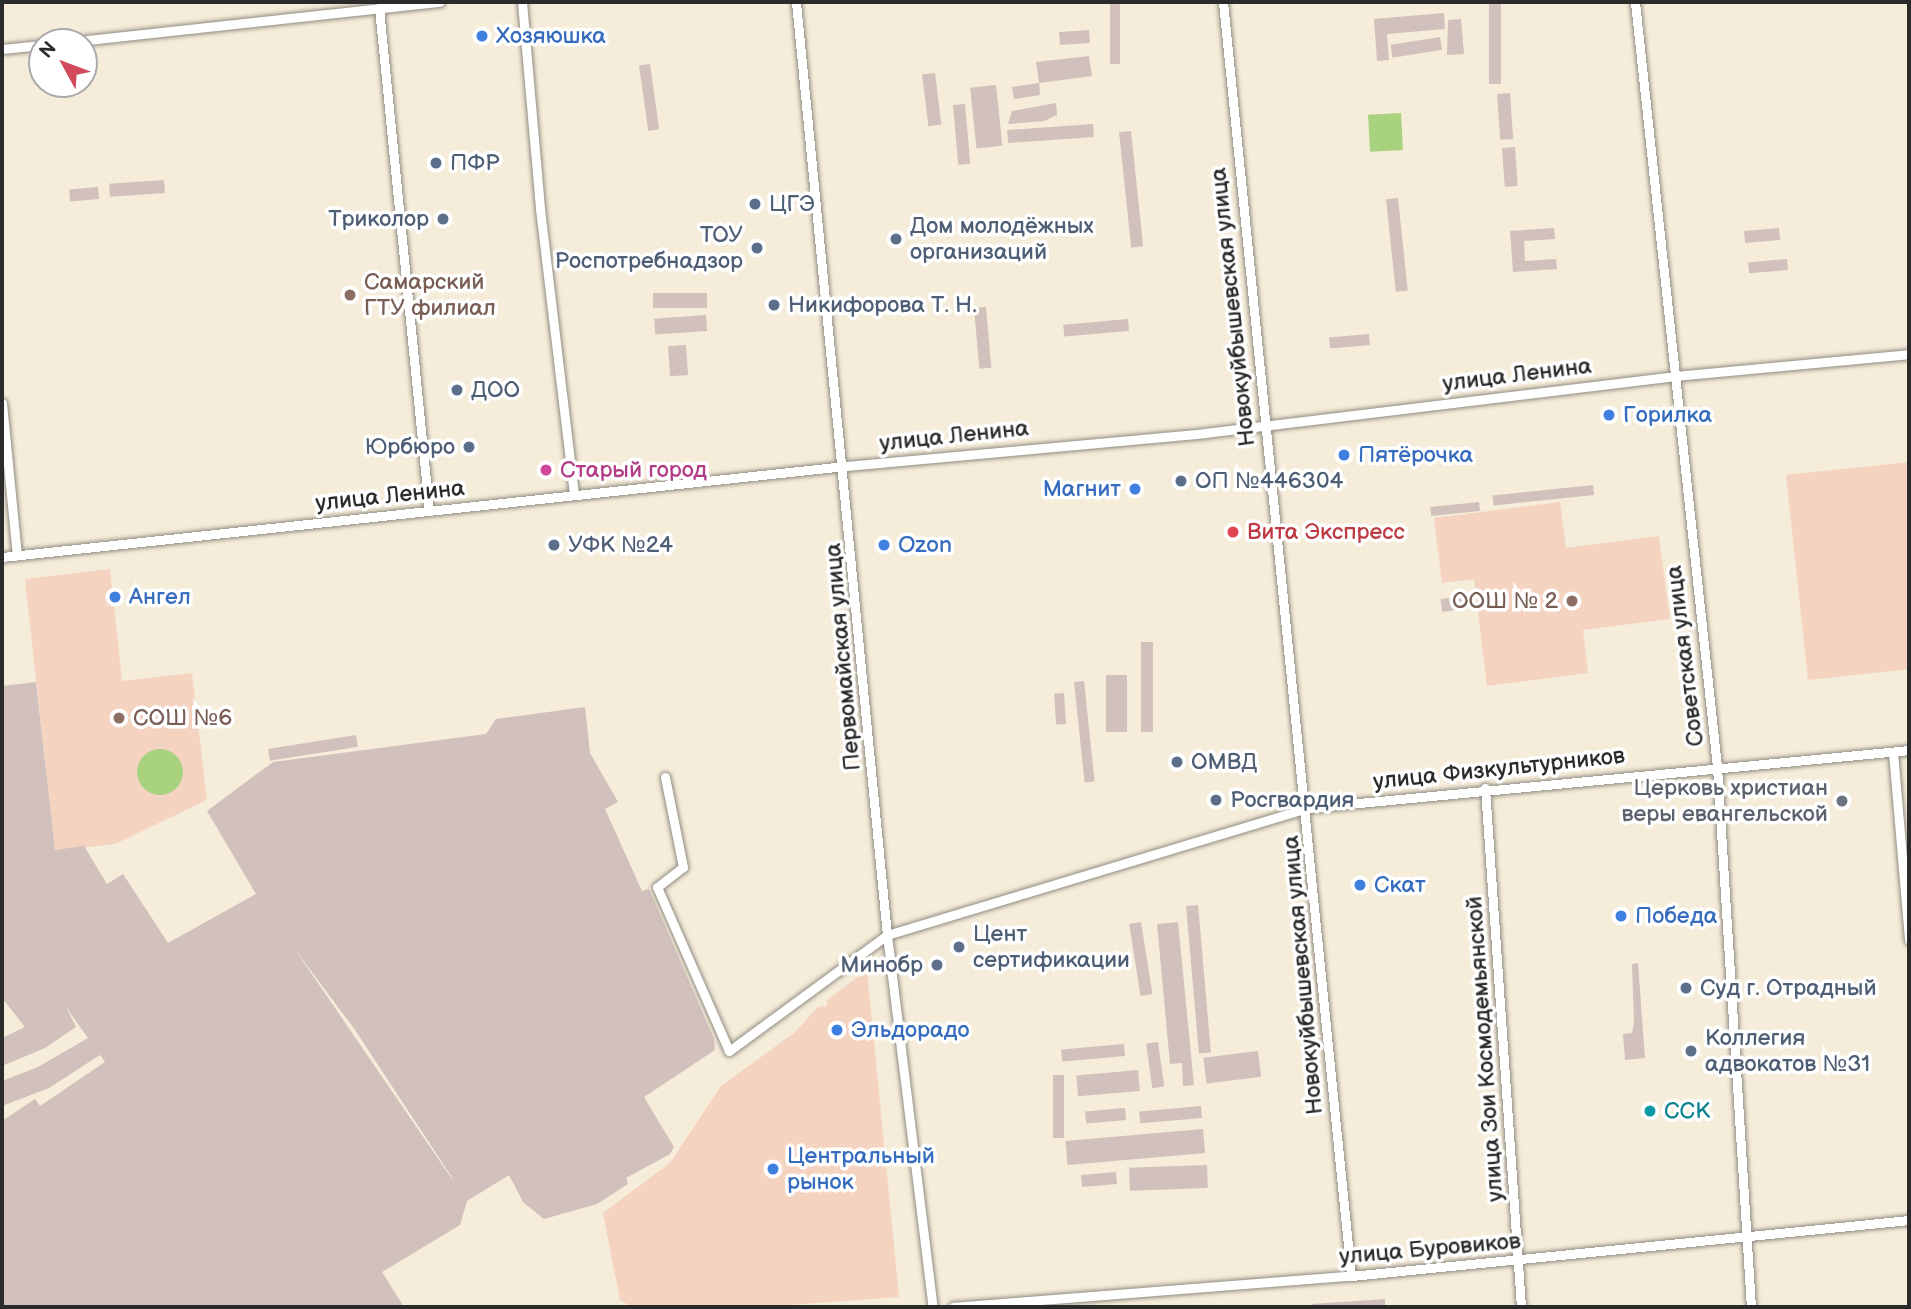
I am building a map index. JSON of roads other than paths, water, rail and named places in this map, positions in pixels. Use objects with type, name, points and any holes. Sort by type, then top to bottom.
[{"type":"street","points":[[98,39],[440,2]]},
{"type":"street","points":[[522,2],[540,209],[574,495]]},
{"type":"street","name":"Первомайская улица","points":[[796,2],[845,466],[887,935],[933,1307]]},
{"type":"street","name":"Новокуйбышевская улица","points":[[1223,2],[1264,425],[1307,807],[1352,1276]]},
{"type":"street","name":"Советская улица","points":[[1635,2],[1717,767],[1751,1307]]},
{"type":"street","points":[[379,8],[429,510]]},
{"type":"street","points":[[2,49],[28,46]]},
{"type":"street","name":"улица Ленина","points":[[2,557],[845,466],[1264,425],[1674,376],[1909,354]]},
{"type":"street","points":[[2,403],[17,555]]},
{"type":"street","name":"улица Физкультурников","points":[[665,777],[683,867],[657,887],[729,1051],[887,935],[1307,807],[1485,788],[1909,750]]},
{"type":"street","points":[[1893,752],[1909,940]]},
{"type":"street","name":"улица Зои Космодемьянской","points":[[1485,788],[1521,1307]]},
{"type":"street","name":"улица Буровиков","points":[[953,1307],[1352,1276],[1909,1220]]},
{"type":"place","name":"Хозяюшка","points":[[482,36]]},
{"type":"place","name":"ПФР","points":[[436,163]]},
{"type":"place","name":"ЦГЭ","points":[[755,204]]},
{"type":"place","name":"Триколор","points":[[443,219]]},
{"type":"place","name":"Дом молодёжных организаций","points":[[896,239]]},
{"type":"place","name":"ТОУ Роспотребнадзор","points":[[757,248]]},
{"type":"place","name":"Самарский ГТУ филиал","points":[[350,295]]},
{"type":"place","name":"Никифорова Т. Н.","points":[[774,305]]},
{"type":"place","name":"ДОО","points":[[457,390]]},
{"type":"place","name":"Горилка","points":[[1609,415]]},
{"type":"place","name":"Юрбюро","points":[[469,447]]},
{"type":"place","name":"Пятёрочка","points":[[1344,455]]},
{"type":"place","name":"Старый город","points":[[546,470]]},
{"type":"place","name":"ОП №446304","points":[[1181,481]]},
{"type":"place","name":"Магнит","points":[[1135,489]]},
{"type":"place","name":"Вита Экспресс","points":[[1233,532]]},
{"type":"place","name":"УФК №24","points":[[554,545]]},
{"type":"place","name":"Ozon","points":[[884,545]]},
{"type":"place","name":"Ангел","points":[[115,597]]},
{"type":"place","name":"ООШ № 2","points":[[1572,601]]},
{"type":"place","name":"СОШ №6","points":[[119,718]]},
{"type":"place","name":"ОМВД","points":[[1177,762]]},
{"type":"place","name":"Росгвардия","points":[[1216,800]]},
{"type":"place","name":"Церковь христиан веры евангельской","points":[[1842,801]]},
{"type":"place","name":"Скат","points":[[1360,885]]},
{"type":"place","name":"Победа","points":[[1621,916]]},
{"type":"place","name":"Цент сертификации","points":[[959,947]]},
{"type":"place","name":"Минобр","points":[[937,965]]},
{"type":"place","name":"Суд г. Отрадный","points":[[1686,988]]},
{"type":"place","name":"Эльдорадо","points":[[837,1030]]},
{"type":"place","name":"Коллегия адвокатов №31","points":[[1691,1051]]},
{"type":"place","name":"ССК","points":[[1650,1111]]},
{"type":"place","name":"Центральный рынок","points":[[773,1169]]}]
